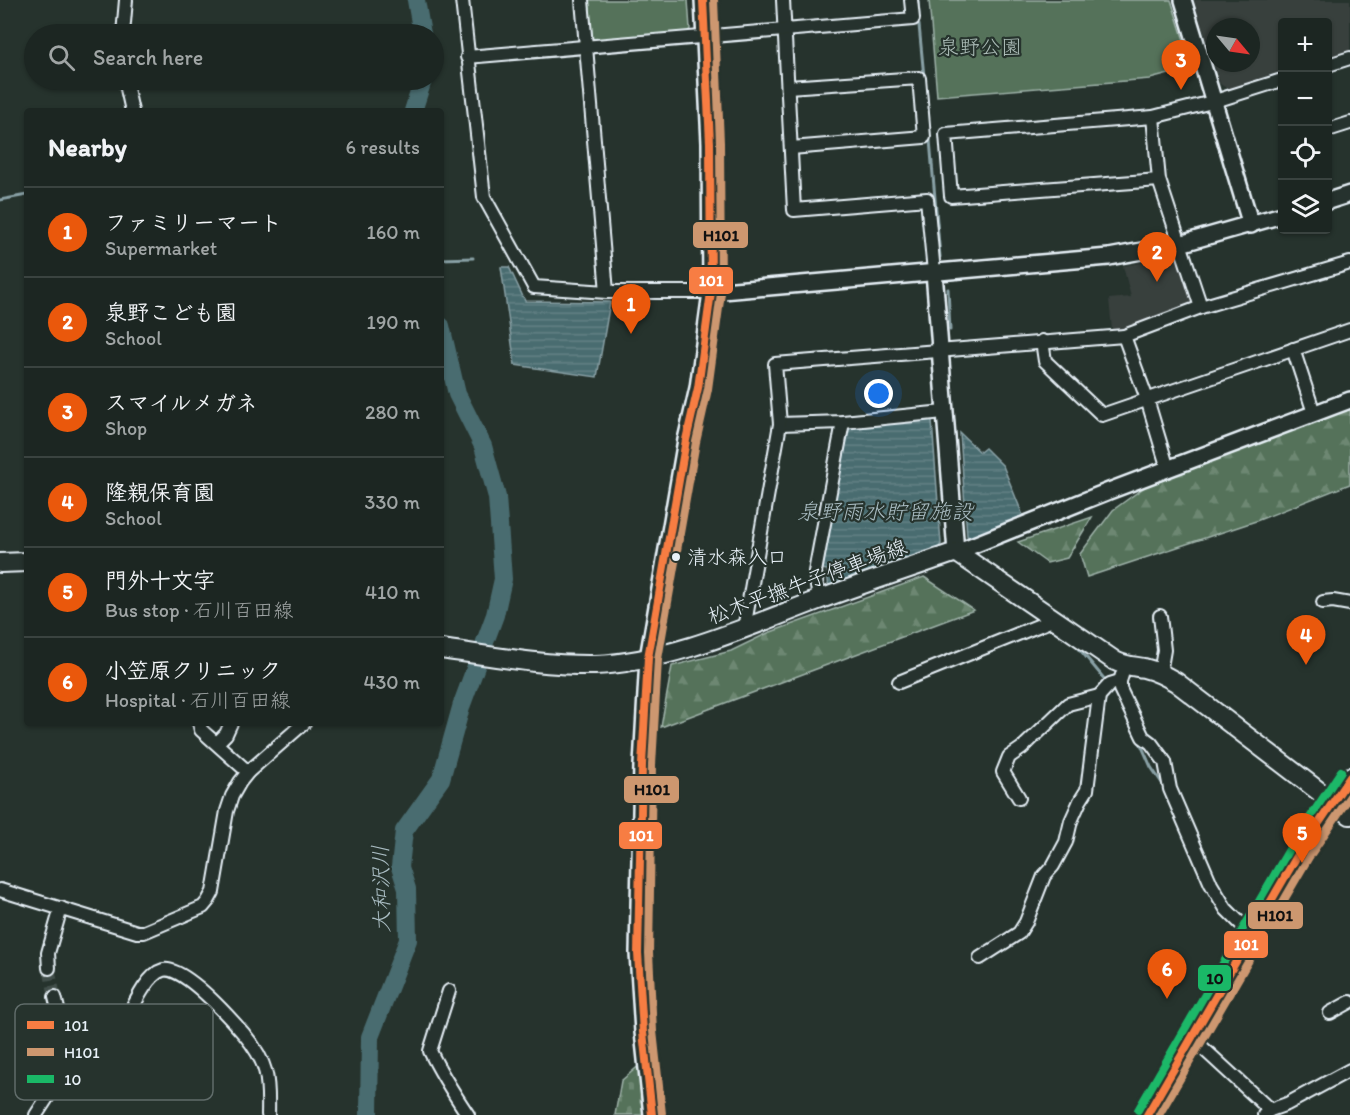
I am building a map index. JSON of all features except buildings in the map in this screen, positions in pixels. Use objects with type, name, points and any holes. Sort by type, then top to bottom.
[{"type":"main road","name":"松木平撫牛子停車場線","points":[[444,649],[522,661],[595,665],[648,658],[744,629],[956,552]]},
{"type":"main road","points":[[956,552],[1055,619],[1122,674],[1143,668],[1160,673],[1176,682],[1350,815]]},
{"type":"main road","points":[[0,563],[24,562]]},
{"type":"main road","points":[[1147,1115],[1253,936],[1300,851],[1350,777]]},
{"type":"street","points":[[124,24],[126,0]]},
{"type":"street","points":[[462,0],[484,197],[534,287],[607,292],[711,292],[1109,257],[1180,244],[1278,215]]},
{"type":"street","points":[[582,0],[607,292]]},
{"type":"street","points":[[652,1115],[643,1032],[638,953],[642,765],[648,658],[686,440],[698,388],[711,292],[710,143],[703,0]]},
{"type":"street","points":[[783,0],[794,210],[927,199],[956,552],[1350,400]]},
{"type":"street","points":[[467,57],[913,19],[911,0]]},
{"type":"street","points":[[1183,0],[1251,225]]},
{"type":"street","points":[[1332,64],[1350,58]]},
{"type":"street","points":[[788,87],[919,78],[924,137],[791,147]]},
{"type":"street","points":[[1159,180],[951,196],[946,134],[1153,117],[1278,81]]},
{"type":"street","points":[[127,90],[131,108]]},
{"type":"street","points":[[1153,117],[1159,180],[1201,307]]},
{"type":"street","points":[[1332,129],[1350,123]]},
{"type":"street","points":[[1332,200],[1350,194]]},
{"type":"street","points":[[744,629],[780,424],[775,364],[1124,336],[1201,307],[1350,262]]},
{"type":"street","points":[[1042,341],[1045,362],[1102,415],[1350,330]]},
{"type":"street","points":[[1124,336],[1147,399],[1168,469]]},
{"type":"street","points":[[1293,349],[1314,413]]},
{"type":"street","points":[[780,424],[843,422],[944,412]]},
{"type":"street","points":[[819,600],[815,572],[843,422]]},
{"type":"street","points":[[1323,602],[1350,604]]},
{"type":"street","points":[[1160,616],[1164,650],[1160,673]]},
{"type":"street","points":[[899,682],[1055,619]]},
{"type":"street","points":[[1019,798],[1003,772],[1009,758],[1068,704],[1099,696],[1122,674]]},
{"type":"street","points":[[1122,674],[1120,689],[1143,737],[1151,743],[1165,762],[1170,789],[1211,884],[1226,909],[1253,936]]},
{"type":"street","points":[[980,958],[1019,933],[1026,922],[1044,876],[1053,866],[1066,842],[1071,821],[1087,790],[1099,696]]},
{"type":"street","points":[[200,726],[201,730],[248,772]]},
{"type":"street","points":[[217,743],[226,734],[230,726]]},
{"type":"street","points":[[0,890],[137,932],[144,932],[203,907],[213,892],[227,811],[240,782],[299,726]]},
{"type":"street","points":[[49,968],[48,953],[61,908]]},
{"type":"street","points":[[136,1004],[152,977],[163,970],[174,971],[217,1004],[262,1058],[269,1084],[268,1115]]},
{"type":"street","points":[[449,991],[430,1051],[443,1078],[468,1115]]},
{"type":"street","points":[[56,997],[58,1004]]},
{"type":"street","points":[[1330,1013],[1350,1002]]},
{"type":"street","points":[[1193,1039],[1267,1112],[1287,1104],[1350,1070]]},
{"type":"street","points":[[36,1115],[46,1100]]},
{"type":"shaded area","points":[[1194,0],[1350,0],[1350,50],[1332,56],[1332,18],[1278,18],[1278,72],[1228,89],[1220,84],[1216,72],[1260,72],[1260,18],[1206,18],[1206,39]]},
{"type":"shaded area","points":[[1176,256],[1180,258],[1194,303],[1192,307],[1123,329],[1112,330],[1109,299],[1131,297],[1123,266]]},
{"type":"green space","points":[[589,0],[688,0],[690,29],[688,32],[596,41],[592,38]]},
{"type":"green space","name":"泉野公園","points":[[929,0],[1171,0],[1191,62],[1184,70],[1150,79],[937,96]]},
{"type":"green space","points":[[1350,408],[1350,484],[1256,521],[1087,577],[1080,554],[1113,510],[1160,476]]},
{"type":"green space","points":[[1092,517],[1067,558],[1047,563],[1018,542]]},
{"type":"green space","points":[[924,577],[974,610],[661,727],[672,666],[731,651],[768,633]]},
{"type":"green space","points":[[641,1064],[647,1115],[615,1115],[621,1081]]},
{"type":"water","points":[[501,267],[509,267],[525,301],[610,302],[597,377],[515,365]]},
{"type":"water","name":"泉野雨水貯留施設","points":[[930,419],[932,421],[941,544],[937,550],[829,590],[827,570],[822,569],[846,429],[850,426]]},
{"type":"water","points":[[960,433],[980,452],[985,448],[1003,466],[1024,518],[970,538],[967,536]]},
{"type":"waterway","name":"大和沢川","points":[[416,0],[420,24]]},
{"type":"waterway","points":[[918,0],[919,15]]},
{"type":"waterway","points":[[919,25],[924,77]]},
{"type":"waterway","name":"大和沢川","points":[[414,108],[420,90]]},
{"type":"waterway","points":[[930,140],[940,257]]},
{"type":"waterway","points":[[0,200],[24,196]]},
{"type":"waterway","points":[[444,259],[473,258]]},
{"type":"waterway","points":[[948,289],[950,330]]},
{"type":"waterway","name":"大和沢川","points":[[369,1115],[370,1037],[408,940],[407,889],[400,867],[404,831],[441,779],[462,704],[495,615],[503,579],[497,497],[483,446],[457,394],[444,339]]},
{"type":"waterway","points":[[1076,645],[1106,681]]},
{"type":"waterway","points":[[1139,740],[1151,767],[1164,786]]},
{"type":"waterway","points":[[1178,823],[1190,850]]},
{"type":"tunnel","points":[[49,968],[55,997]]},
{"type":"transit line","name":"101","points":[[652,1115],[643,1032],[638,953],[642,765],[648,658],[686,440],[698,388],[711,292],[710,143],[703,0]]},
{"type":"transit line","name":"H101","points":[[662,1114],[653,1031],[649,953],[652,765],[658,659],[696,442],[708,389],[721,293],[720,143],[714,0]]},
{"type":"transit line","name":"10","points":[[1138,1110],[1291,846],[1341,771]]},
{"type":"transit line","name":"101","points":[[1147,1115],[1300,851],[1350,777]]},
{"type":"transit line","name":"H101","points":[[1159,1115],[1309,857],[1350,796]]},
{"type":"place","name":"スマイルメガネ","points":[[1181,90]]},
{"type":"place","name":"泉野こども園","points":[[1157,282]]},
{"type":"place","name":"ファミリーマート","points":[[631,334]]},
{"type":"place","name":"清水森入口","points":[[676,557]]},
{"type":"place","name":"隆親保育園","points":[[1306,665]]},
{"type":"place","name":"門外十文字","points":[[1302,863]]},
{"type":"place","name":"小笠原クリニック","points":[[1167,999]]}]
